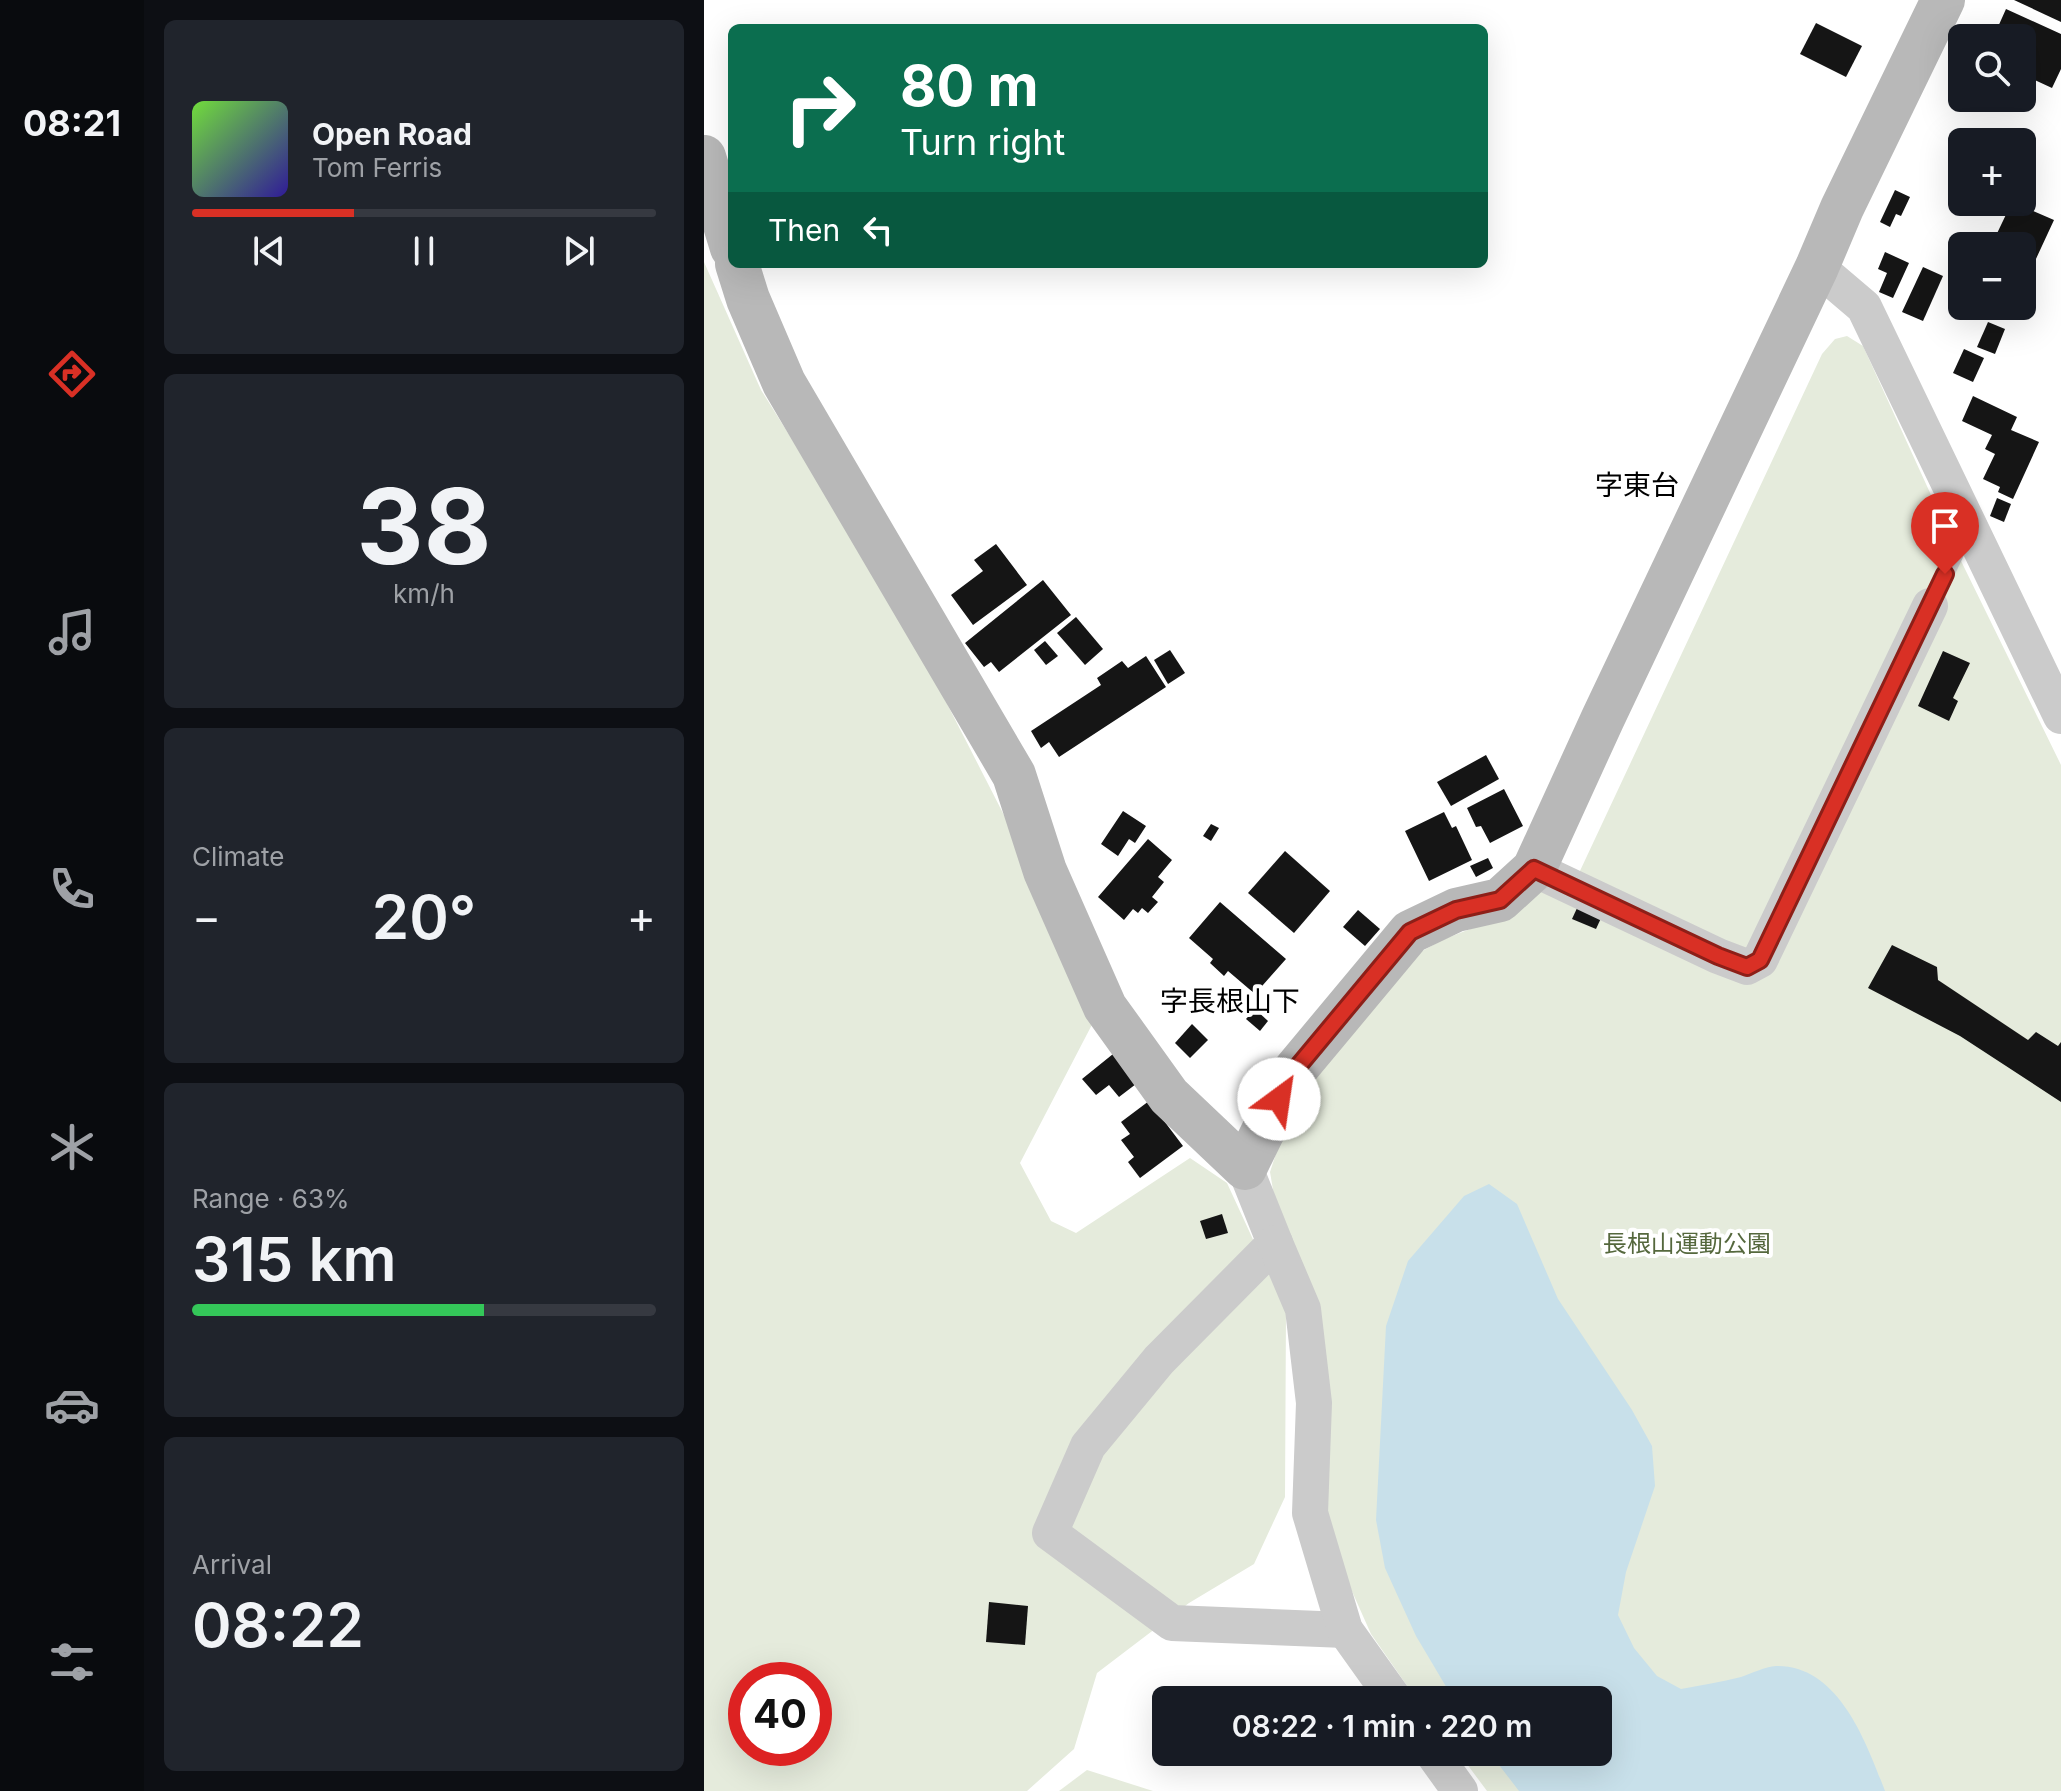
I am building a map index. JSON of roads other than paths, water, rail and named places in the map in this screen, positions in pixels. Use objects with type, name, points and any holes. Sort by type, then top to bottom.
[{"type":"street","points":[[1245,1168],[1290,1076],[1410,932],[1456,910],[1500,900],[1534,869],[1842,208],[1943,0]]},
{"type":"street","points":[[704,157],[728,235]]},
{"type":"street","points":[[1817,267],[1864,307],[2061,716]]},
{"type":"street","points":[[738,268],[748,299],[784,383],[1014,775],[1045,871],[1105,1007],[1169,1096],[1245,1168],[1303,1309],[1314,1403],[1310,1513],[1345,1630],[1385,1686]]},
{"type":"street","points":[[1534,869],[1718,956],[1747,967],[1760,960],[1930,606]]},
{"type":"street","points":[[1275,1243],[1159,1360],[1088,1446],[1050,1533],[1172,1623],[1345,1630]]},
{"type":"street","points":[[1442,1766],[1460,1791]]},
{"type":"lane","points":[[1930,606],[1968,526]]},
{"type":"water","points":[[1489,1184],[1517,1204],[1558,1299],[1632,1410],[1652,1446],[1655,1486],[1626,1572],[1618,1615],[1634,1648],[1657,1676],[1681,1689],[1741,1677],[1776,1666],[1798,1669],[1817,1678],[1847,1710],[1869,1751],[1885,1791],[1519,1791],[1500,1766],[1612,1766],[1612,1686],[1446,1686],[1416,1636],[1385,1568],[1376,1520],[1386,1326],[1408,1261],[1464,1196]]},
{"type":"district","name":"字東台","points":[[1637,485]]},
{"type":"district","name":"字長根山下","points":[[1230,1001]]},
{"type":"park label","name":"長根山運動公園","points":[[1687,1244]]}]
